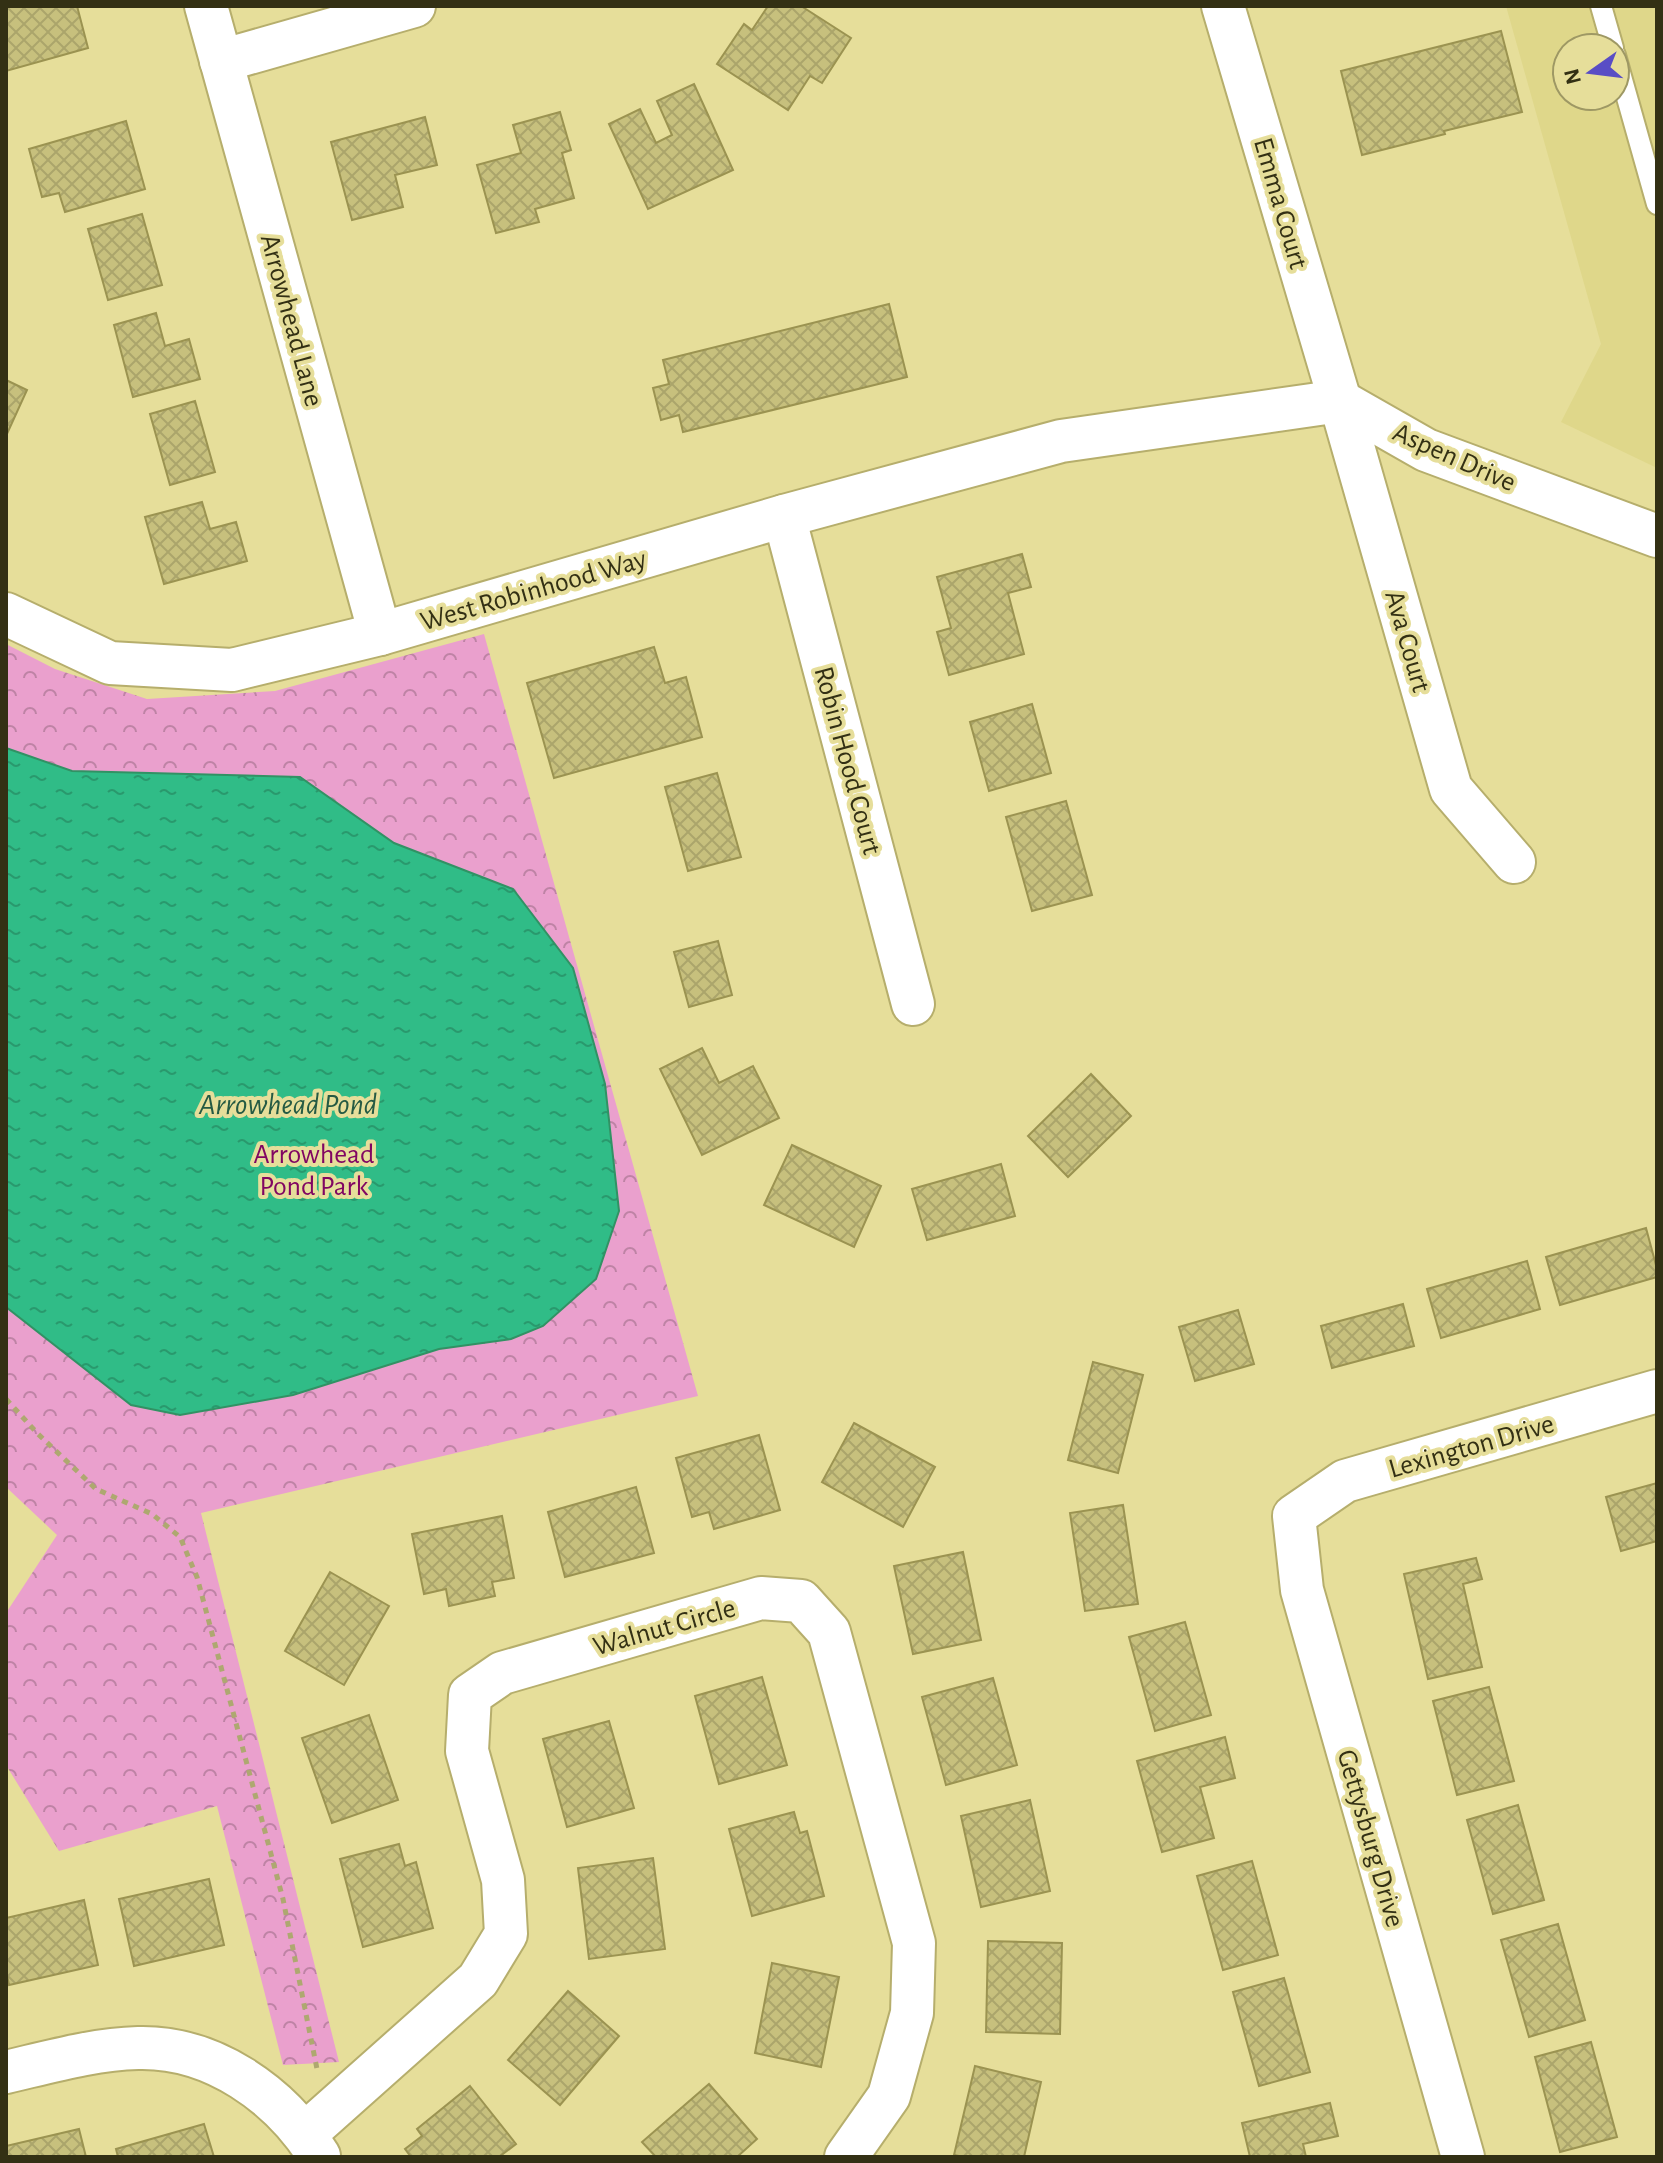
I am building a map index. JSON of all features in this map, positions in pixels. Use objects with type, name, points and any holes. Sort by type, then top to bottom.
[{"type":"street","name":"Arrowhead Lane","points":[[206,6],[380,634]]},
{"type":"street","points":[[221,61],[414,6]]},
{"type":"street","name":"Emma Court","points":[[1223,6],[1340,401]]},
{"type":"street","name":"West Robinhood Way","points":[[6,614],[110,663],[232,670],[380,634],[784,516],[1061,441],[1340,401]]},
{"type":"street","name":"Aspen Drive","points":[[1340,401],[1426,450],[1657,536]]},
{"type":"street","name":"Ava Court","points":[[1340,401],[1451,789],[1514,862]]},
{"type":"street","name":"Robin Hood Court","points":[[784,516],[913,1004]]},
{"type":"street","name":"Lexington Drive","points":[[1294,1516],[1345,1481],[1657,1391]]},
{"type":"street","name":"Gettysburg Drive","points":[[1294,1516],[1302,1590],[1463,2157]]},
{"type":"street","name":"Walnut Circle","points":[[312,2145],[478,1980],[506,1934],[503,1880],[467,1751],[470,1695],[502,1673],[761,1598],[801,1601],[829,1632],[914,1943],[912,2013],[889,2096],[846,2157]]},
{"type":"street","points":[[6,2072],[113,2050],[142,2048],[179,2052],[229,2068],[263,2093],[312,2145]]},
{"type":"lane","points":[[1601,6],[1608,32]]},
{"type":"lane","points":[[1631,112],[1657,204]]},
{"type":"path","points":[[6,1399],[96,1489],[152,1514],[180,1537],[197,1577],[283,1899],[319,2076],[312,2145]]},
{"type":"shaded area","points":[[1506,6],[1657,6],[1657,468],[1561,422],[1601,344]]},
{"type":"green space","name":"Arrowhead Pond Park","points":[[484,634],[698,1396],[201,1513],[339,2062],[283,2065],[217,1806],[59,1851],[6,1765],[6,1613],[57,1535],[6,1487],[6,644],[55,669],[147,699],[275,691]]},
{"type":"water","name":"Arrowhead Pond","points":[[6,748],[72,771],[300,777],[394,843],[513,889],[573,968],[605,1084],[619,1211],[596,1279],[543,1326],[511,1339],[439,1349],[293,1395],[180,1415],[131,1405],[6,1307]]},
{"type":"building","points":[[6,6],[77,6],[88,48],[6,71]]},
{"type":"building","points":[[768,6],[801,6],[851,38],[822,83],[810,76],[788,110],[717,64],[744,24],[752,30]]},
{"type":"building","points":[[1501,31],[1522,112],[1362,155],[1341,71]]},
{"type":"building","points":[[694,84],[733,170],[648,209],[609,124],[640,109],[656,143],[672,135],[657,101]]},
{"type":"building","points":[[560,112],[571,150],[562,153],[574,198],[535,209],[539,222],[496,233],[477,165],[521,153],[513,125]]},
{"type":"building","points":[[425,117],[437,165],[395,175],[403,207],[352,220],[331,142]]},
{"type":"building","points":[[126,121],[145,189],[65,212],[59,193],[42,197],[29,149]]},
{"type":"building","points":[[142,214],[162,285],[108,300],[88,229]]},
{"type":"building","points":[[889,304],[907,377],[683,432],[679,415],[661,420],[653,388],[669,384],[663,360]]},
{"type":"building","points":[[156,313],[165,346],[189,339],[200,379],[133,397],[114,325]]},
{"type":"building","points":[[6,380],[27,390],[6,436]]},
{"type":"building","points":[[195,401],[215,472],[170,485],[150,414]]},
{"type":"building","points":[[202,502],[210,529],[236,522],[247,561],[164,584],[145,517]]},
{"type":"building","points":[[1022,554],[1031,587],[1008,593],[1024,654],[949,675],[937,632],[951,628],[937,577]]},
{"type":"building","points":[[654,647],[665,683],[686,677],[702,737],[554,778],[527,683]]},
{"type":"building","points":[[1032,704],[1051,773],[989,791],[970,722]]},
{"type":"building","points":[[717,773],[741,857],[688,871],[665,787]]},
{"type":"building","points":[[1066,801],[1092,895],[1032,911],[1006,817]]},
{"type":"building","points":[[718,941],[732,995],[689,1007],[674,952]]},
{"type":"building","points":[[702,1048],[719,1083],[753,1066],[779,1118],[702,1155],[660,1069]]},
{"type":"building","points":[[1091,1074],[1131,1116],[1068,1177],[1028,1136]]},
{"type":"building","points":[[792,1145],[881,1186],[854,1247],[764,1205]]},
{"type":"building","points":[[1001,1164],[1015,1216],[927,1240],[912,1189]]},
{"type":"building","points":[[1646,1228],[1657,1277],[1560,1305],[1546,1257]]},
{"type":"building","points":[[1527,1261],[1540,1309],[1441,1338],[1427,1289]]},
{"type":"building","points":[[1403,1304],[1414,1346],[1332,1368],[1321,1326]]},
{"type":"building","points":[[1238,1310],[1254,1364],[1195,1381],[1179,1327]]},
{"type":"building","points":[[1093,1362],[1143,1375],[1118,1473],[1068,1460]]},
{"type":"building","points":[[854,1423],[935,1467],[903,1527],[822,1482]]},
{"type":"building","points":[[759,1435],[780,1510],[714,1529],[709,1512],[692,1517],[676,1458]]},
{"type":"building","points":[[1657,1483],[1657,1541],[1621,1551],[1606,1497]]},
{"type":"building","points":[[636,1487],[654,1553],[565,1577],[548,1512]]},
{"type":"building","points":[[1123,1505],[1138,1604],[1085,1611],[1070,1513]]},
{"type":"building","points":[[502,1516],[514,1578],[492,1582],[495,1596],[449,1606],[446,1589],[424,1594],[412,1534]]},
{"type":"building","points":[[963,1552],[981,1640],[913,1654],[894,1566]]},
{"type":"building","points":[[1476,1558],[1482,1579],[1463,1584],[1482,1667],[1428,1679],[1404,1574]]},
{"type":"building","points":[[330,1572],[389,1606],[344,1685],[285,1651]]},
{"type":"building","points":[[1185,1622],[1211,1715],[1155,1731],[1129,1637]]},
{"type":"building","points":[[762,1677],[787,1765],[719,1784],[695,1696]]},
{"type":"building","points":[[993,1678],[1017,1765],[946,1785],[922,1697]]},
{"type":"building","points":[[1489,1687],[1514,1781],[1457,1795],[1433,1701]]},
{"type":"building","points":[[369,1715],[398,1800],[332,1823],[302,1738]]},
{"type":"building","points":[[609,1721],[634,1808],[567,1827],[543,1739]]},
{"type":"building","points":[[1225,1737],[1235,1778],[1200,1787],[1214,1838],[1162,1852],[1137,1761]]},
{"type":"building","points":[[1030,1800],[1050,1891],[981,1907],[961,1816]]},
{"type":"building","points":[[1518,1805],[1544,1900],[1493,1914],[1467,1820]]},
{"type":"building","points":[[794,1812],[800,1833],[807,1831],[824,1896],[752,1916],[729,1829]]},
{"type":"building","points":[[399,1844],[405,1866],[416,1862],[433,1928],[363,1947],[340,1859]]},
{"type":"building","points":[[653,1858],[665,1949],[589,1959],[578,1868]]},
{"type":"building","points":[[1252,1861],[1278,1955],[1223,1970],[1197,1876]]},
{"type":"building","points":[[209,1879],[224,1945],[134,1966],[119,1899]]},
{"type":"building","points":[[84,1900],[98,1965],[9,1985],[6,1918]]},
{"type":"building","points":[[1558,1924],[1585,2020],[1529,2037],[1501,1940]]},
{"type":"building","points":[[988,1941],[1062,1943],[1060,2034],[986,2032]]},
{"type":"building","points":[[772,1963],[839,1977],[821,2067],[755,2053]]},
{"type":"building","points":[[1284,1978],[1310,2072],[1259,2086],[1233,1992]]},
{"type":"building","points":[[568,1991],[619,2036],[560,2105],[508,2060]]},
{"type":"building","points":[[1591,2042],[1617,2137],[1560,2152],[1535,2057]]},
{"type":"building","points":[[975,2066],[1041,2082],[1024,2157],[954,2155]]},
{"type":"building","points":[[709,2084],[757,2139],[737,2157],[656,2157],[642,2142]]},
{"type":"building","points":[[470,2086],[516,2144],[499,2157],[411,2157],[405,2149],[422,2136],[417,2129]]},
{"type":"building","points":[[1330,2103],[1338,2136],[1303,2144],[1306,2157],[1250,2157],[1242,2123]]},
{"type":"building","points":[[204,2124],[214,2157],[118,2157],[116,2149]]},
{"type":"building","points":[[79,2129],[86,2157],[6,2157],[6,2146]]}]
